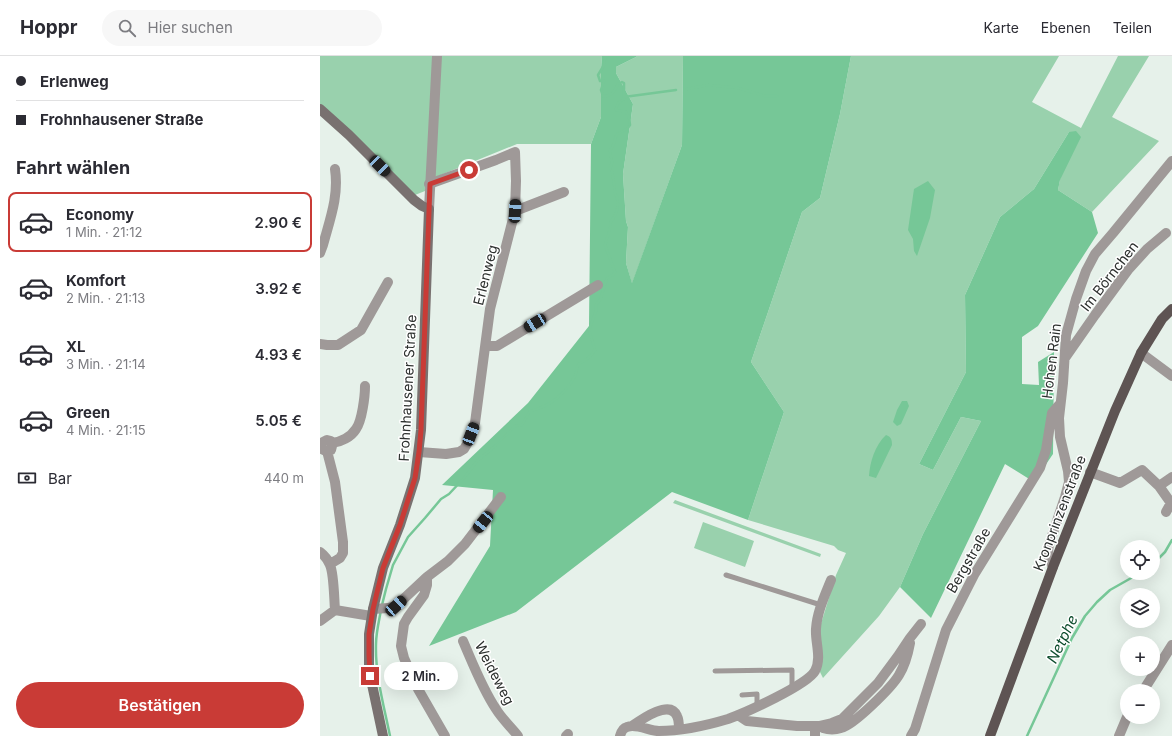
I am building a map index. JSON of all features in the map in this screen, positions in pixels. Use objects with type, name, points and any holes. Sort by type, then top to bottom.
[{"type":"main road","points":[[320,109],[349,135],[418,204],[425,208],[429,208]]},
{"type":"main road","name":"Frohnhausener Straße","points":[[383,736],[370,676],[369,634],[372,613],[383,568],[400,525],[415,478],[419,452],[429,208]]},
{"type":"main road","name":"Kronprinzenstraße","points":[[990,736],[1053,567],[1115,411],[1141,353],[1162,319],[1172,309]]},
{"type":"street","points":[[429,208],[437,56]]},
{"type":"street","name":"Erlenweg","points":[[419,452],[454,454],[459,452],[464,449],[467,444],[475,423],[490,309],[515,211],[515,152],[430,184]]},
{"type":"street","name":"Hohen Rain","points":[[1053,567],[1049,558],[1049,545],[1069,482],[1060,437],[1059,418],[1068,325],[1091,259],[1172,161]]},
{"type":"street","points":[[320,253],[336,192],[334,169]]},
{"type":"street","points":[[515,211],[564,192]]},
{"type":"street","name":"Im Börnchen","points":[[1064,360],[1128,270],[1147,249],[1166,233]]},
{"type":"street","points":[[320,344],[338,345],[361,330],[388,282]]},
{"type":"street","points":[[486,346],[497,346],[598,285]]},
{"type":"street","points":[[1141,353],[1172,376]]},
{"type":"street","points":[[330,564],[340,558],[343,553],[343,542],[335,482],[325,446],[341,442],[356,430],[364,400],[365,386]]},
{"type":"street","name":"Bergstraße","points":[[911,736],[915,729],[946,630],[974,575],[1040,468],[1046,450],[1052,413],[1060,405]]},
{"type":"street","points":[[1090,472],[1120,483],[1142,470],[1159,486],[1171,503],[1166,512]]},
{"type":"street","points":[[1159,486],[1172,477]]},
{"type":"street","points":[[320,621],[335,610],[372,613],[396,606],[427,577],[448,561],[465,544],[500,497]]},
{"type":"street","points":[[320,552],[330,564],[335,610]]},
{"type":"street","points":[[427,577],[424,594],[404,624],[401,646],[404,658],[418,689],[445,736]]},
{"type":"street","points":[[620,736],[622,730],[626,727],[632,726],[658,731],[712,724],[757,707],[792,689],[807,678],[815,671],[818,661],[816,630],[821,605],[831,580]]},
{"type":"street","points":[[738,715],[747,721],[816,729],[842,719],[878,683],[921,624]]},
{"type":"street","name":"Weideweg","points":[[463,641],[489,699],[518,736]]},
{"type":"street","points":[[1147,684],[1172,645]]},
{"type":"street","points":[[632,726],[641,719],[666,709],[671,710],[677,715],[679,729]]},
{"type":"street","points":[[1119,736],[1125,724]]},
{"type":"lane","points":[[726,576],[821,605]]},
{"type":"lane","points":[[715,671],[792,670],[792,689]]},
{"type":"lane","points":[[742,695],[757,694],[757,707]]},
{"type":"shaded area","points":[[320,56],[602,56],[601,117],[591,144],[517,144],[426,181],[425,191],[415,195],[320,108]]},
{"type":"shaded area","points":[[602,56],[636,56],[616,67],[616,73],[633,104],[623,174],[626,221],[628,227],[626,263],[632,283],[682,145],[683,56],[851,56],[840,114],[820,198],[802,212],[751,362],[784,412],[748,520],[672,492],[516,612],[429,646],[490,546],[493,490],[442,485],[528,403],[589,326],[591,144],[601,117]]},
{"type":"shaded area","points":[[636,56],[683,56],[682,145],[632,284],[626,263],[628,227],[626,221],[623,174],[633,104],[616,73],[616,67]]},
{"type":"shaded area","points":[[851,56],[1059,56],[1032,102],[1081,128],[1118,56],[1149,56],[1112,117],[1159,141],[1092,212],[1058,190],[1069,132],[1034,189],[1000,217],[965,295],[966,372],[919,464],[933,470],[961,417],[981,421],[923,534],[900,587],[879,616],[823,678],[819,670],[819,630],[836,575],[846,553],[838,550],[834,546],[748,520],[784,412],[751,362],[802,212],[820,198],[840,114]]},
{"type":"shaded area","points":[[1076,131],[1081,137],[1060,180],[1058,190],[1092,212],[1098,233],[1038,326],[1022,337],[1022,384],[1039,385],[1038,362],[1054,352],[1053,454],[1034,482],[1005,464],[931,618],[900,587],[923,534],[981,421],[961,417],[933,470],[919,464],[966,372],[965,295],[1000,217],[1034,189],[1069,132]]},
{"type":"shaded area","points":[[928,181],[935,190],[930,218],[917,256],[914,251],[913,239],[908,230],[914,189]]},
{"type":"shaded area","points":[[902,401],[907,401],[909,406],[901,424],[897,426],[893,422]]},
{"type":"shaded area","points":[[886,435],[891,438],[892,445],[876,478],[869,476],[874,454],[882,439]]},
{"type":"shaded area","points":[[675,500],[821,554],[820,557],[673,503]]},
{"type":"shaded area","points":[[703,522],[754,541],[745,567],[694,548]]},
{"type":"waterway","points":[[382,605],[393,565],[408,537],[441,499],[449,494],[465,477],[477,461],[494,447],[515,426],[522,425],[530,411],[551,403],[557,398],[567,388],[575,376],[578,365],[589,358],[595,350],[589,330],[596,311],[596,305],[600,300],[607,278],[615,272],[605,245],[611,221],[617,211],[618,204],[610,168],[612,163],[610,150],[614,144],[617,134],[627,129],[630,125],[629,117],[626,112],[616,110],[618,103],[624,99],[624,83],[622,82],[618,84],[614,92],[610,95],[603,96],[601,90],[604,81],[600,81],[598,75],[607,56]]},
{"type":"waterway","points":[[687,89],[709,85],[738,88],[765,96],[777,96]]},
{"type":"waterway","points":[[624,97],[676,90]]},
{"type":"waterway","name":"Netphe","points":[[1160,557],[1165,552],[1172,540]]},
{"type":"waterway","name":"Netphe","points":[[1027,736],[1072,638],[1085,616],[1110,590],[1128,580]]},
{"type":"waterway","points":[[381,610],[376,636],[376,656],[380,690],[390,736]]},
{"type":"route","points":[[370,676],[369,634],[373,609],[383,568],[400,525],[415,478],[419,452],[430,184],[469,170]]}]
